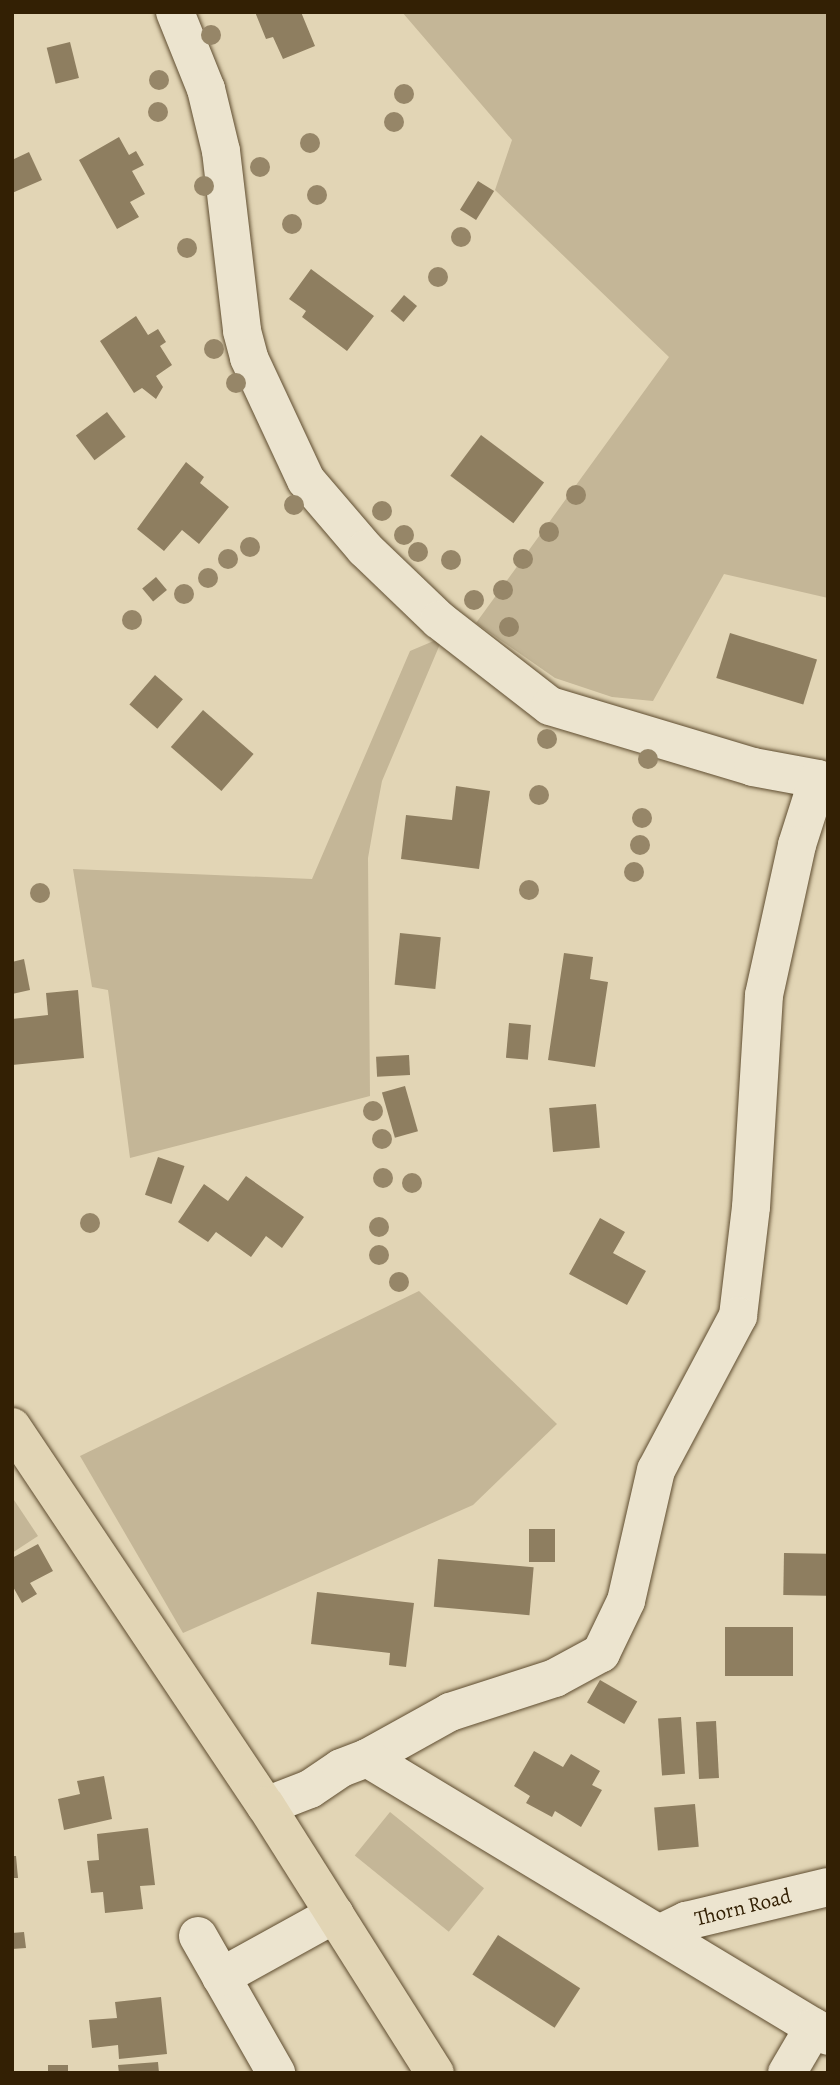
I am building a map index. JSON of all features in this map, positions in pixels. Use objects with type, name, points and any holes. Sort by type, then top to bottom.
[{"type":"main road","points":[[12,1426],[266,1806],[435,2073]]},
{"type":"street","points":[[175,12],[206,89],[221,151],[242,331],[255,370],[306,480],[365,548],[439,620],[550,706],[584,720],[753,767],[823,779],[797,845],[764,995],[751,1207],[738,1316],[656,1470],[626,1601],[601,1653],[555,1678],[450,1712],[367,1758],[341,1768],[310,1789],[266,1806]]},
{"type":"street","points":[[367,1758],[821,2032],[787,2073]]},
{"type":"street","name":"Thorn Road","points":[[661,1933],[686,1921],[828,1887]]},
{"type":"street","points":[[221,1977],[335,1914]]},
{"type":"street","points":[[198,1936],[276,2073]]},
{"type":"shaded area","points":[[402,12],[828,12],[828,598],[724,574],[653,701],[612,697],[555,678],[476,623],[669,357],[495,190],[512,140]]},
{"type":"shaded area","points":[[443,637],[382,781],[368,858],[370,1096],[130,1158],[108,990],[92,987],[73,869],[312,879],[410,651]]},
{"type":"shaded area","points":[[419,1291],[557,1424],[473,1505],[183,1633],[80,1456]]},
{"type":"shaded area","points":[[12,1497],[38,1536],[12,1553]]},
{"type":"shaded area","points":[[390,1812],[484,1888],[449,1932],[355,1856]]},
{"type":"building","points":[[255,12],[301,12],[315,46],[283,59],[273,37],[266,39]]},
{"type":"building","points":[[70,42],[79,78],[56,84],[47,48]]},
{"type":"building","points":[[119,137],[129,155],[136,151],[144,165],[132,171],[145,194],[130,202],[139,217],[117,229],[79,160]]},
{"type":"building","points":[[29,152],[42,180],[12,193],[12,160]]},
{"type":"building","points":[[478,181],[494,191],[476,220],[460,210]]},
{"type":"building","points":[[311,269],[374,316],[347,351],[302,317],[306,311],[289,299]]},
{"type":"building","points":[[404,295],[417,306],[404,322],[391,311]]},
{"type":"building","points":[[136,316],[148,335],[158,329],[166,342],[160,346],[172,365],[156,376],[163,387],[156,399],[142,388],[134,393],[100,341]]},
{"type":"building","points":[[107,412],[126,437],[95,460],[76,435]]},
{"type":"building","points":[[481,435],[544,483],[513,523],[450,476]]},
{"type":"building","points":[[186,462],[204,477],[200,483],[229,507],[199,544],[182,530],[164,551],[137,529]]},
{"type":"building","points":[[156,577],[167,590],[153,602],[142,589]]},
{"type":"building","points":[[730,633],[817,660],[803,705],[716,678]]},
{"type":"building","points":[[155,675],[183,699],[157,729],[129,704]]},
{"type":"building","points":[[203,710],[254,754],[221,791],[171,747]]},
{"type":"building","points":[[456,786],[490,791],[479,869],[401,859],[406,815],[452,820]]},
{"type":"building","points":[[400,933],[441,937],[435,989],[395,985]]},
{"type":"building","points":[[564,953],[593,957],[590,979],[608,982],[595,1067],[548,1060]]},
{"type":"building","points":[[24,959],[30,990],[12,994],[12,962]]},
{"type":"building","points":[[78,990],[84,1058],[12,1065],[12,1019],[48,1015],[46,993]]},
{"type":"building","points":[[509,1023],[531,1025],[528,1060],[506,1058]]},
{"type":"building","points":[[409,1055],[410,1075],[377,1077],[376,1057]]},
{"type":"building","points":[[405,1086],[418,1131],[395,1138],[382,1093]]},
{"type":"building","points":[[596,1104],[600,1148],[553,1152],[549,1108]]},
{"type":"building","points":[[158,1157],[184,1166],[171,1204],[145,1195]]},
{"type":"building","points":[[246,1176],[304,1217],[282,1248],[266,1236],[251,1257],[216,1232],[208,1242],[178,1222],[204,1184],[228,1201]]},
{"type":"building","points":[[600,1218],[625,1232],[613,1253],[646,1271],[627,1305],[569,1274]]},
{"type":"building","points":[[529,1529],[555,1529],[555,1562],[529,1562]]},
{"type":"building","points":[[38,1544],[53,1571],[30,1583],[37,1594],[22,1603],[12,1585],[12,1558]]},
{"type":"building","points":[[784,1553],[827,1554],[826,1596],[783,1595]]},
{"type":"building","points":[[438,1559],[534,1567],[529,1615],[434,1607]]},
{"type":"building","points":[[317,1592],[414,1603],[406,1667],[389,1665],[390,1653],[311,1644]]},
{"type":"building","points":[[725,1627],[793,1627],[793,1676],[725,1676]]},
{"type":"building","points":[[600,1680],[637,1702],[624,1724],[587,1703]]},
{"type":"building","points":[[681,1717],[685,1774],[662,1775],[658,1719]]},
{"type":"building","points":[[716,1721],[719,1778],[699,1779],[696,1722]]},
{"type":"building","points":[[534,1751],[563,1767],[571,1754],[600,1771],[592,1785],[602,1790],[581,1827],[555,1811],[552,1817],[526,1803],[530,1796],[514,1786]]},
{"type":"building","points":[[104,1776],[112,1819],[64,1830],[58,1799],[80,1794],[77,1781]]},
{"type":"building","points":[[695,1804],[699,1847],[658,1850],[654,1808]]},
{"type":"building","points":[[148,1828],[155,1885],[140,1886],[143,1909],[105,1913],[103,1892],[91,1893],[87,1861],[99,1860],[97,1834]]},
{"type":"building","points":[[12,1856],[16,1856],[18,1878],[12,1878]]},
{"type":"building","points":[[24,1932],[26,1948],[12,1949],[12,1933]]},
{"type":"building","points":[[498,1935],[580,1988],[555,2028],[472,1974]]},
{"type":"building","points":[[161,1997],[167,2054],[119,2059],[118,2045],[92,2048],[89,2020],[117,2018],[115,2002]]},
{"type":"building","points":[[158,2062],[159,2073],[119,2073],[118,2065]]},
{"type":"building","points":[[48,2065],[68,2065],[68,2073],[48,2073]]}]
